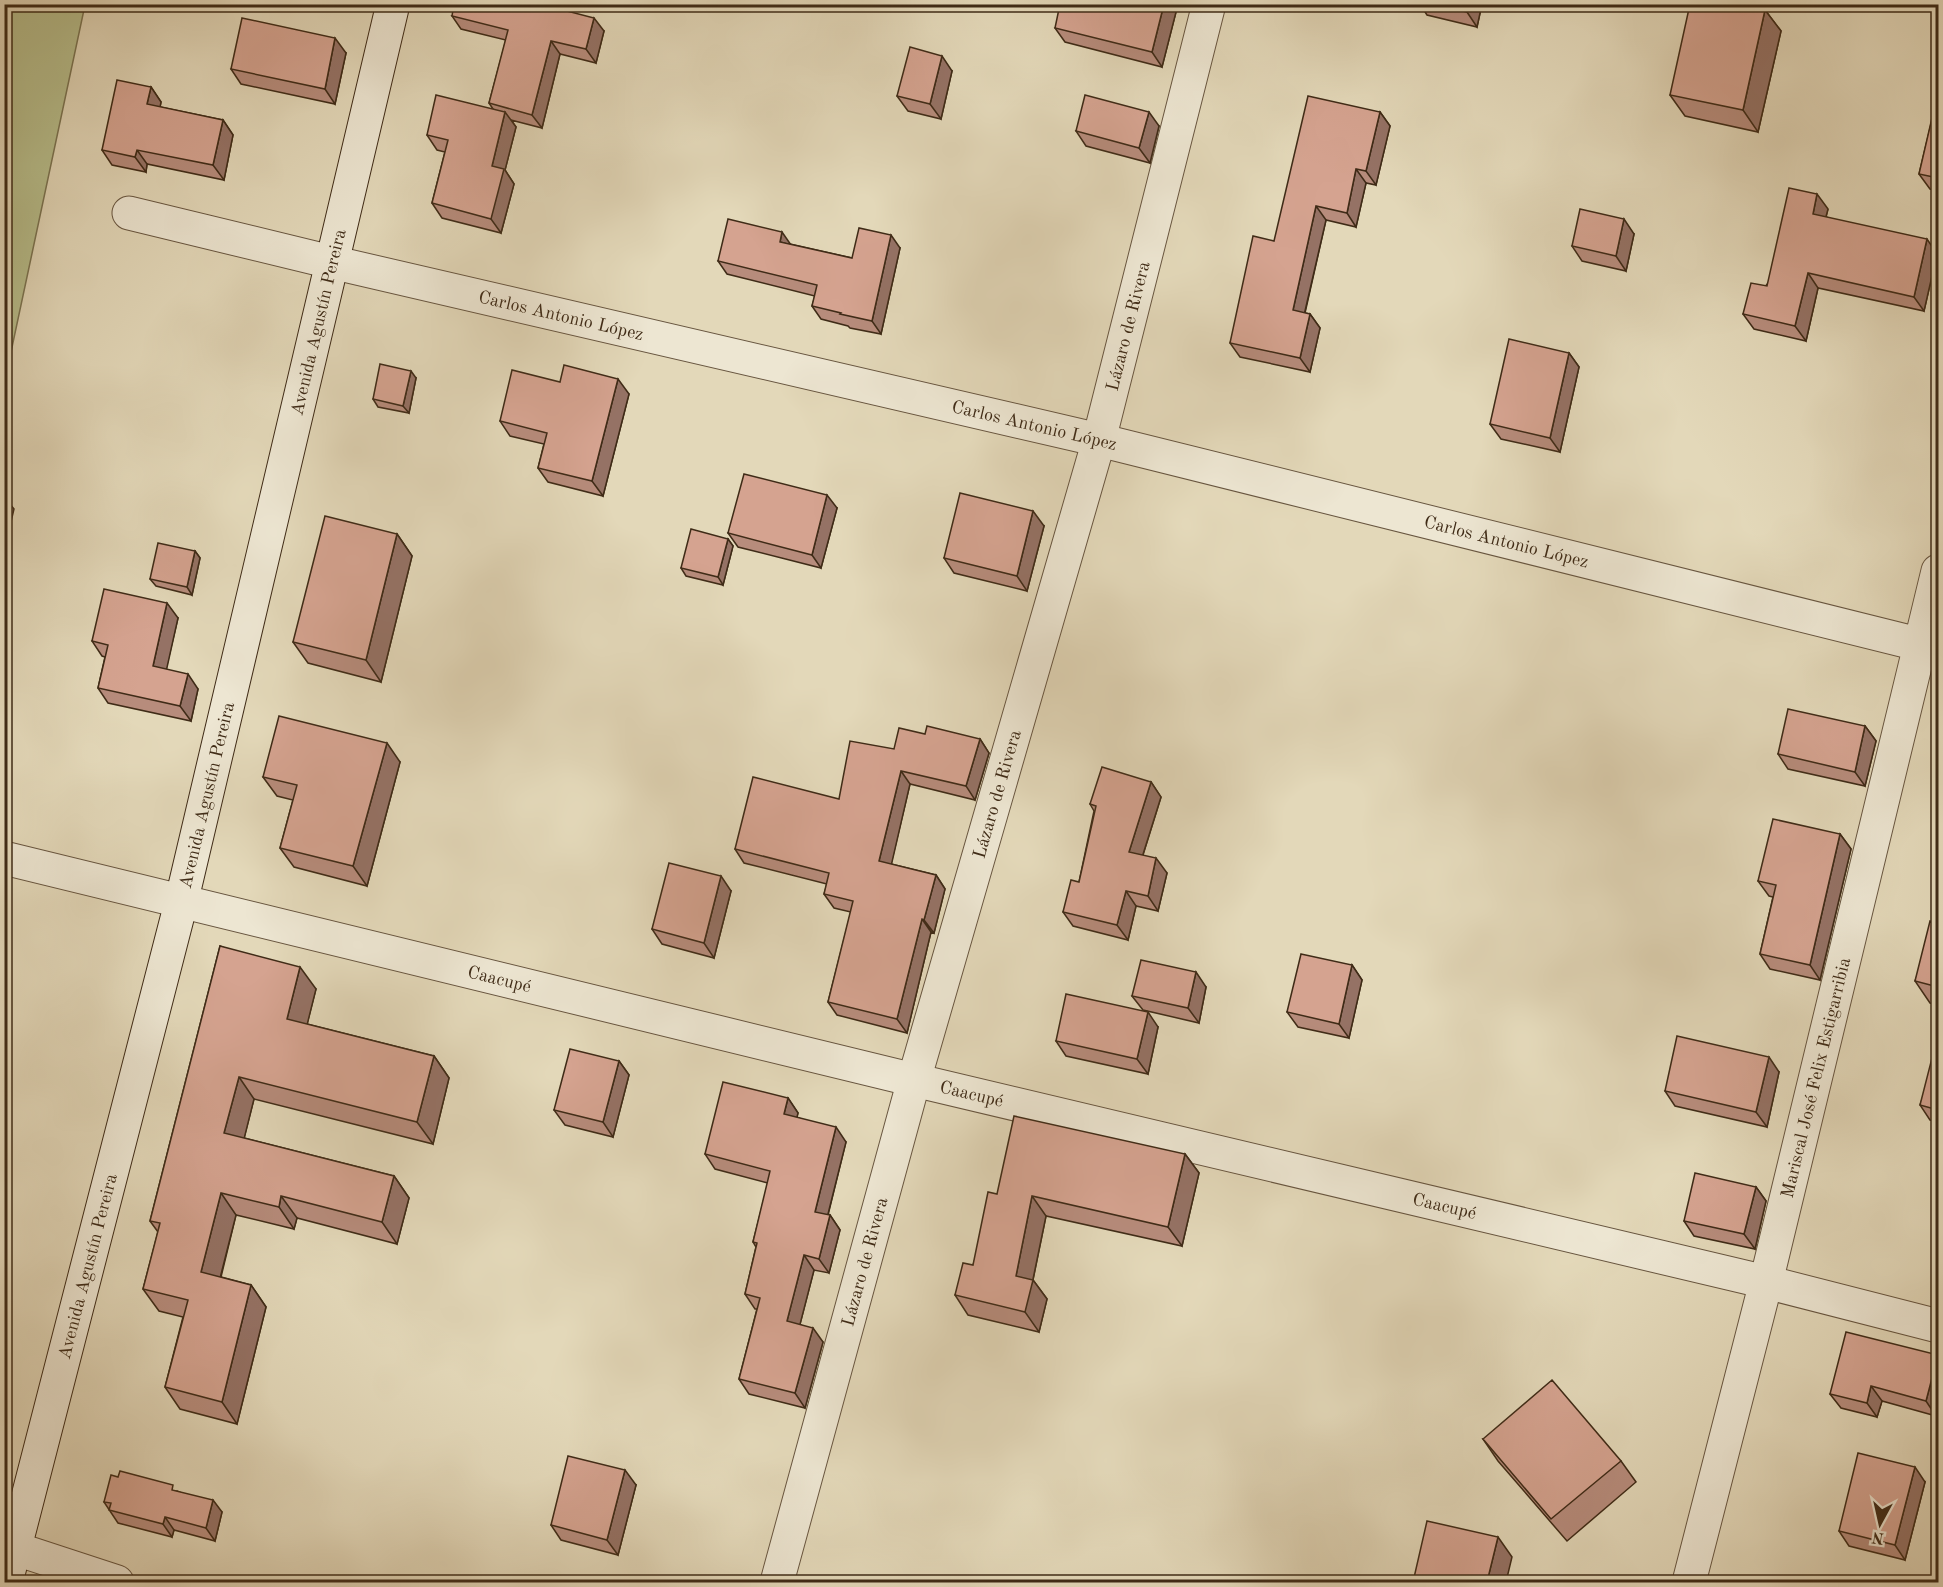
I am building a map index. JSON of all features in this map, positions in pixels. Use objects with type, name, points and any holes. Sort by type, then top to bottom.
[{"type":"street","name":"Avenida Agustín Pereira","points":[[6,1582],[10,1546],[181,903],[393,4]]},
{"type":"street","name":"Lázaro de Rivera","points":[[777,1582],[914,1080],[1099,440],[1209,4]]},
{"type":"street","name":"Carlos Antonio López","points":[[129,213],[1099,440],[1930,646]]},
{"type":"street","name":"Mariscal José Felix Estigarribia","points":[[1689,1582],[1930,646],[1938,571]]},
{"type":"street","name":"Caacupé","points":[[4,858],[914,1080],[1766,1282],[1938,1326]]},
{"type":"street","points":[[10,1546],[117,1582]]},
{"type":"green space","points":[[4,5],[85,5],[5,380]]},
{"type":"building","points":[[454,4],[540,4],[594,18],[586,49],[551,41],[532,115],[489,103],[508,30],[452,16]]},
{"type":"building","points":[[1060,4],[1164,4],[1152,52],[1055,28]]},
{"type":"building","points":[[1433,4],[1469,4],[1467,12]]},
{"type":"building","points":[[1690,4],[1743,4],[1765,10],[1743,110],[1670,95]]},
{"type":"building","points":[[242,18],[335,38],[325,89],[231,69]]},
{"type":"building","points":[[910,47],[942,56],[930,104],[897,96]]},
{"type":"building","points":[[1938,60],[1938,92],[1932,91]]},
{"type":"building","points":[[117,80],[151,87],[147,104],[223,120],[213,165],[137,150],[135,157],[102,150]]},
{"type":"building","points":[[1938,92],[1938,178],[1919,174]]},
{"type":"building","points":[[436,95],[505,112],[492,166],[504,169],[491,219],[432,203],[448,140],[427,135]]},
{"type":"building","points":[[1085,95],[1149,112],[1139,148],[1076,131]]},
{"type":"building","points":[[1308,96],[1380,112],[1366,171],[1356,169],[1347,213],[1316,206],[1293,310],[1310,314],[1300,358],[1230,343],[1253,236],[1274,241]]},
{"type":"building","points":[[1789,188],[1817,194],[1813,214],[1927,239],[1914,297],[1808,273],[1795,326],[1743,314],[1751,283],[1767,286]]},
{"type":"building","points":[[1580,209],[1624,219],[1616,256],[1572,246]]},
{"type":"building","points":[[728,219],[782,232],[780,242],[852,258],[859,228],[891,235],[872,321],[812,306],[817,285],[718,261]]},
{"type":"building","points":[[1509,339],[1569,353],[1550,438],[1490,424]]},
{"type":"building","points":[[380,364],[411,371],[403,406],[373,399]]},
{"type":"building","points":[[564,365],[618,379],[592,481],[538,468],[547,433],[500,421],[512,370],[560,382]]},
{"type":"building","points":[[744,474],[827,495],[812,555],[728,533]]},
{"type":"building","points":[[960,493],[1033,511],[1017,576],[944,558]]},
{"type":"building","points":[[325,516],[397,534],[366,660],[293,642]]},
{"type":"building","points":[[691,529],[728,539],[718,577],[681,568]]},
{"type":"building","points":[[158,543],[195,551],[187,587],[150,579]]},
{"type":"building","points":[[104,589],[167,603],[153,666],[188,674],[180,706],[98,688],[108,645],[92,641]]},
{"type":"building","points":[[1788,709],[1865,726],[1855,772],[1778,754]]},
{"type":"building","points":[[279,716],[387,743],[353,866],[280,848],[297,785],[263,777]]},
{"type":"building","points":[[927,726],[980,739],[966,786],[901,771],[879,861],[936,875],[924,920],[922,919],[897,1019],[828,1002],[853,901],[824,894],[829,873],[735,849],[753,777],[839,799],[850,741],[894,749],[899,728],[925,734]]},
{"type":"building","points":[[1102,767],[1151,782],[1129,852],[1156,858],[1148,896],[1126,891],[1117,925],[1063,912],[1071,880],[1079,882],[1096,806],[1090,804]]},
{"type":"building","points":[[1773,819],[1840,834],[1810,965],[1760,954],[1776,885],[1758,881]]},
{"type":"building","points":[[669,863],[721,876],[704,943],[652,929]]},
{"type":"building","points":[[1930,921],[1938,924],[1938,987],[1915,981]]},
{"type":"building","points":[[220,946],[300,967],[287,1019],[434,1056],[417,1122],[239,1077],[224,1133],[394,1176],[382,1222],[281,1196],[279,1207],[221,1193],[201,1272],[251,1285],[222,1402],[165,1387],[188,1300],[143,1289],[160,1223],[150,1221]]},
{"type":"building","points":[[1301,954],[1352,965],[1339,1024],[1287,1012]]},
{"type":"building","points":[[1141,960],[1196,972],[1188,1008],[1132,996]]},
{"type":"building","points":[[1066,994],[1148,1012],[1137,1059],[1056,1041]]},
{"type":"building","points":[[1677,1036],[1769,1057],[1756,1112],[1665,1091]]},
{"type":"building","points":[[570,1049],[619,1061],[603,1122],[554,1110]]},
{"type":"building","points":[[1933,1054],[1938,1055],[1938,1110],[1920,1105]]},
{"type":"building","points":[[723,1082],[788,1098],[784,1114],[836,1127],[815,1212],[830,1215],[819,1259],[804,1255],[787,1321],[813,1328],[795,1393],[739,1379],[760,1298],[745,1294],[757,1243],[753,1242],[770,1171],[705,1154]]},
{"type":"building","points":[[1014,1116],[1185,1154],[1168,1227],[1032,1196],[1016,1276],[1033,1280],[1025,1312],[955,1295],[963,1263],[973,1265],[988,1192],[997,1194]]},
{"type":"building","points":[[1695,1173],[1756,1187],[1744,1234],[1684,1221]]},
{"type":"building","points":[[1846,1332],[1938,1355],[1926,1401],[1871,1386],[1867,1403],[1830,1394]]},
{"type":"building","points":[[1552,1380],[1621,1461],[1551,1519],[1483,1439]]},
{"type":"building","points":[[1858,1453],[1915,1467],[1895,1545],[1839,1531]]},
{"type":"building","points":[[568,1456],[625,1470],[607,1540],[551,1525]]},
{"type":"building","points":[[120,1471],[173,1485],[172,1490],[213,1500],[206,1528],[165,1517],[163,1524],[109,1510],[111,1503],[104,1502],[111,1475],[118,1477]]},
{"type":"building","points":[[1427,1521],[1498,1537],[1487,1582],[1413,1582]]}]
